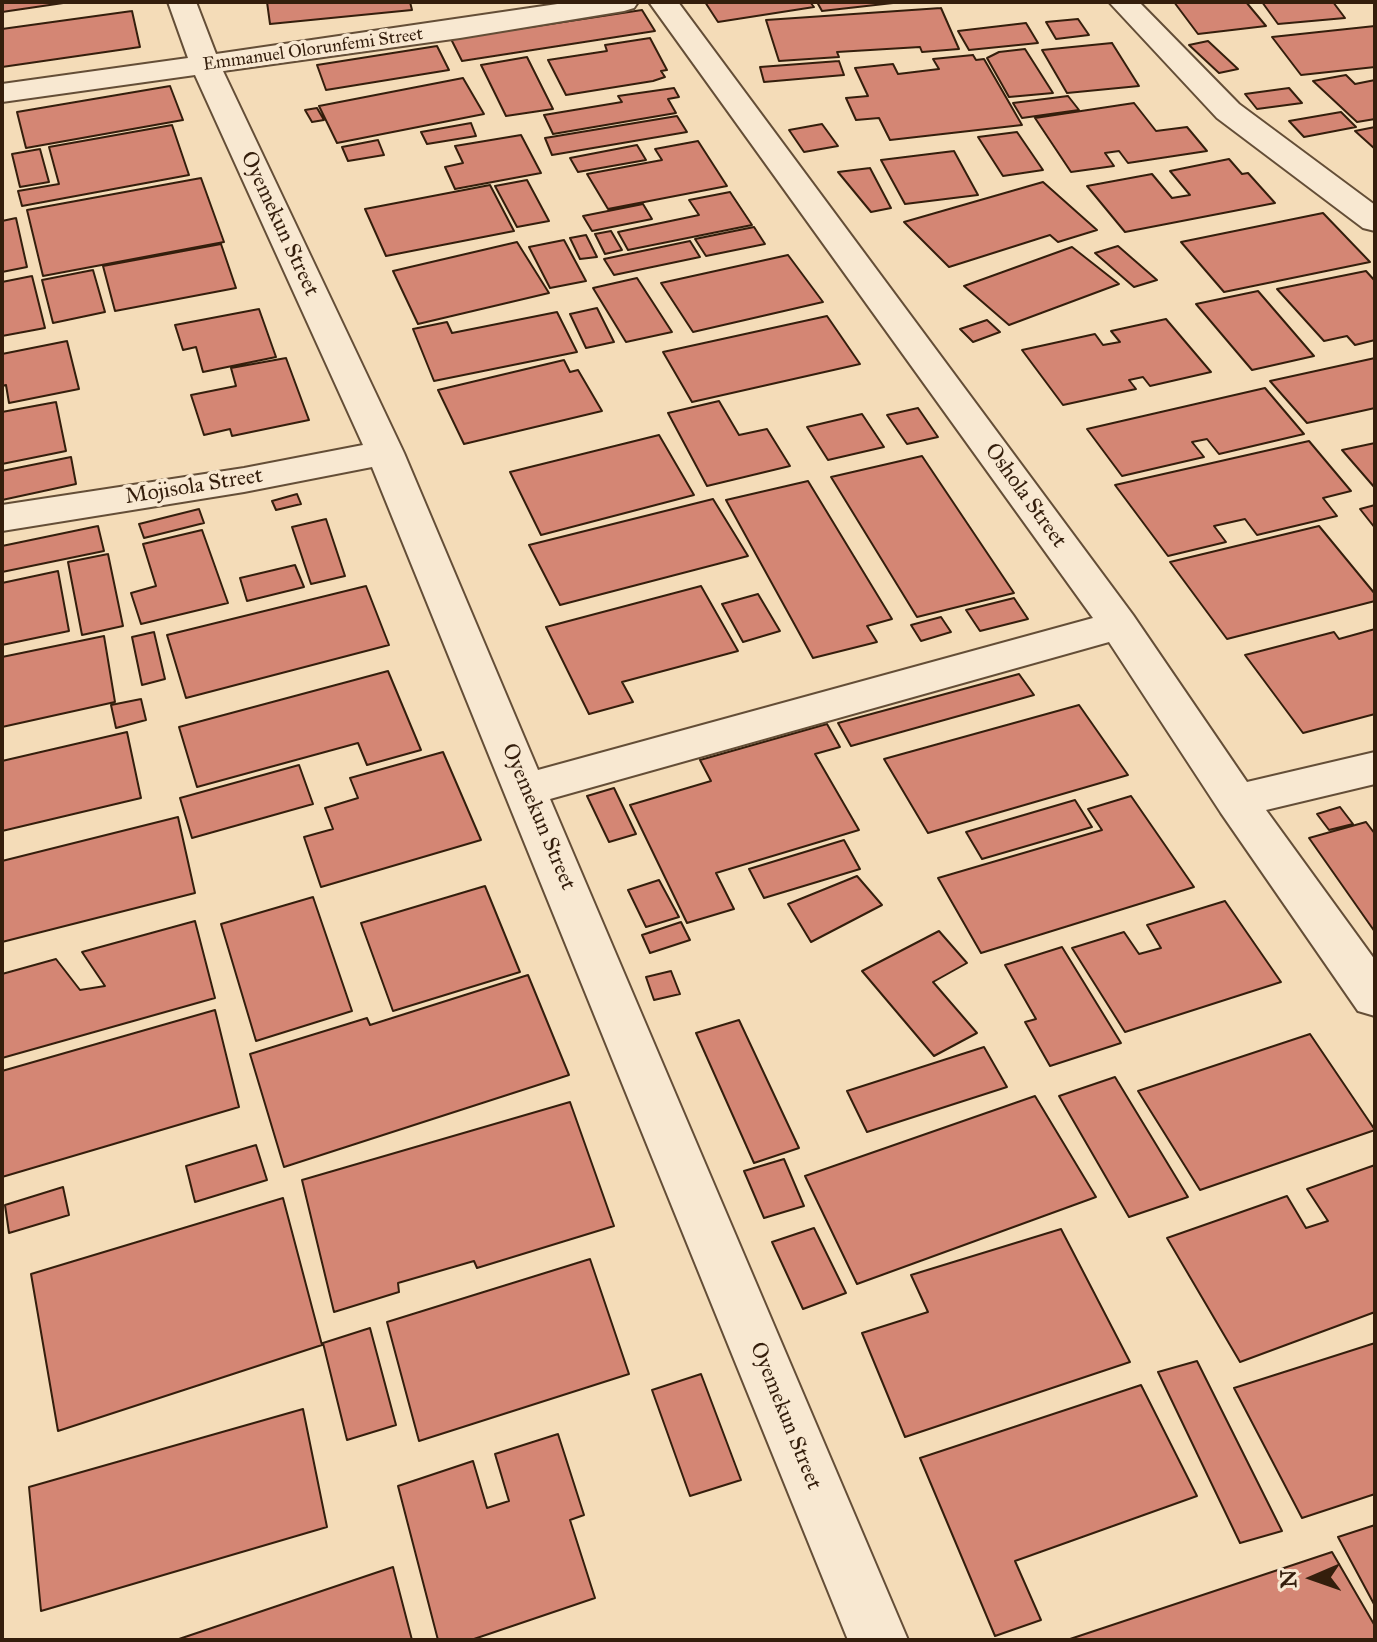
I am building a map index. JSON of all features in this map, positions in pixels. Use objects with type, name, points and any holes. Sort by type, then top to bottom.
[{"type":"street","name":"Oyemekun Street","points":[[182,2],[205,65],[385,453],[878,1640]]},
{"type":"street","name":"Emmanuel Olorunfemi Street","points":[[2,93],[624,2]]},
{"type":"street","name":"Oshola Street","points":[[663,2],[1119,625],[1236,801],[1375,997]]},
{"type":"street","points":[[1123,2],[1228,111],[1375,221]]},
{"type":"street","name":"Mojisola Street","points":[[2,518],[244,480],[385,453]]},
{"type":"street","points":[[527,789],[1119,625]]},
{"type":"street","points":[[1236,801],[1375,768]]},
{"type":"building","points":[[2,2],[70,2],[2,12]]},
{"type":"building","points":[[267,2],[410,2],[412,10],[270,24]]},
{"type":"building","points":[[705,2],[810,2],[814,7],[718,22]]},
{"type":"building","points":[[817,2],[902,2],[822,11]]},
{"type":"building","points":[[1174,2],[1246,2],[1266,26],[1198,34]]},
{"type":"building","points":[[1262,2],[1333,2],[1345,18],[1278,24]]},
{"type":"building","points":[[941,8],[959,49],[922,52],[920,47],[837,52],[839,57],[779,61],[766,20]]},
{"type":"building","points":[[642,10],[655,31],[462,61],[451,39]]},
{"type":"building","points":[[132,11],[140,47],[2,67],[2,29]]},
{"type":"building","points":[[1078,19],[1089,35],[1056,39],[1046,22]]},
{"type":"building","points":[[1026,23],[1038,43],[969,50],[958,31]]},
{"type":"building","points":[[1375,26],[1375,67],[1301,75],[1272,37]]},
{"type":"building","points":[[650,38],[667,70],[661,71],[665,77],[653,81],[566,95],[548,60],[607,51],[605,45]]},
{"type":"building","points":[[1208,41],[1238,69],[1219,73],[1189,45]]},
{"type":"building","points":[[1112,43],[1139,86],[1067,93],[1042,50]]},
{"type":"building","points":[[437,46],[449,70],[326,90],[317,65]]},
{"type":"building","points":[[1025,49],[1053,93],[1009,97],[987,58],[999,52]]},
{"type":"building","points":[[973,55],[976,60],[984,59],[1022,125],[890,140],[879,118],[856,120],[846,98],[868,96],[855,68],[893,64],[898,74],[939,69],[933,59]]},
{"type":"building","points":[[527,57],[553,109],[506,116],[481,65]]},
{"type":"building","points":[[839,61],[844,75],[764,82],[760,67]]},
{"type":"building","points":[[1346,75],[1355,84],[1375,80],[1375,119],[1357,122],[1313,81]]},
{"type":"building","points":[[463,78],[484,114],[337,143],[319,106]]},
{"type":"building","points":[[170,86],[183,120],[26,148],[17,112]]},
{"type":"building","points":[[674,88],[679,97],[668,99],[676,113],[553,134],[544,115],[622,102],[618,96]]},
{"type":"building","points":[[1289,88],[1302,103],[1257,109],[1245,94]]},
{"type":"building","points":[[1068,96],[1079,110],[1022,118],[1013,103]]},
{"type":"building","points":[[1134,103],[1156,131],[1187,127],[1207,151],[1128,163],[1119,151],[1105,153],[1114,166],[1071,172],[1035,118]]},
{"type":"building","points":[[317,108],[324,120],[312,122],[305,110]]},
{"type":"building","points":[[1341,112],[1356,127],[1304,137],[1289,121]]},
{"type":"building","points":[[677,116],[687,132],[552,155],[545,138]]},
{"type":"building","points":[[471,123],[476,136],[427,144],[421,132]]},
{"type":"building","points":[[822,124],[838,146],[804,152],[789,130]]},
{"type":"building","points":[[172,125],[189,175],[22,206],[18,191],[59,184],[49,147]]},
{"type":"building","points":[[1375,127],[1375,149],[1355,131]]},
{"type":"building","points":[[1017,132],[1043,170],[1003,176],[978,137]]},
{"type":"building","points":[[521,135],[541,173],[455,189],[445,167],[463,163],[455,146]]},
{"type":"building","points":[[378,140],[384,155],[348,161],[342,147]]},
{"type":"building","points":[[698,141],[727,186],[608,209],[587,174],[662,160],[655,149]]},
{"type":"building","points":[[637,145],[646,160],[578,172],[570,158]]},
{"type":"building","points":[[40,149],[49,182],[20,187],[12,154]]},
{"type":"building","points":[[954,151],[978,195],[905,204],[881,160]]},
{"type":"building","points":[[1229,159],[1242,174],[1248,173],[1275,203],[1125,232],[1087,186],[1152,174],[1172,198],[1190,195],[1170,171]]},
{"type":"building","points":[[870,168],[891,208],[871,212],[838,172]]},
{"type":"building","points":[[201,178],[224,242],[43,276],[27,210]]},
{"type":"building","points":[[527,180],[549,221],[517,227],[495,186]]},
{"type":"building","points":[[1043,182],[1097,230],[1058,242],[1050,235],[949,267],[904,222]]},
{"type":"building","points":[[490,185],[514,231],[386,256],[365,209]]},
{"type":"building","points":[[730,192],[752,225],[628,250],[618,232],[699,215],[689,200]]},
{"type":"building","points":[[643,204],[652,219],[592,231],[583,216]]},
{"type":"building","points":[[1323,213],[1370,262],[1224,292],[1181,242]]},
{"type":"building","points":[[16,218],[27,267],[2,272],[2,221]]},
{"type":"building","points":[[754,227],[765,244],[706,256],[695,239]]},
{"type":"building","points":[[611,231],[622,250],[605,254],[595,234]]},
{"type":"building","points":[[586,235],[597,257],[580,259],[570,238]]},
{"type":"building","points":[[564,240],[586,281],[550,288],[529,247]]},
{"type":"building","points":[[690,241],[700,257],[614,275],[604,259]]},
{"type":"building","points":[[517,242],[549,293],[418,324],[393,271]]},
{"type":"building","points":[[221,244],[236,288],[115,311],[103,266]]},
{"type":"building","points":[[1118,246],[1157,280],[1134,287],[1095,253]]},
{"type":"building","points":[[1072,247],[1119,284],[1009,325],[964,286]]},
{"type":"building","points":[[788,255],[823,302],[693,332],[661,283]]},
{"type":"building","points":[[93,270],[105,312],[53,323],[42,280]]},
{"type":"building","points":[[1366,271],[1375,281],[1375,340],[1355,345],[1347,336],[1324,341],[1277,289]]},
{"type":"building","points":[[32,276],[45,328],[2,336],[2,282]]},
{"type":"building","points":[[637,278],[672,332],[626,342],[593,288]]},
{"type":"building","points":[[1258,291],[1314,356],[1252,370],[1196,304]]},
{"type":"building","points":[[597,308],[614,342],[586,348],[570,314]]},
{"type":"building","points":[[259,309],[276,357],[203,372],[196,347],[183,350],[175,325]]},
{"type":"building","points":[[557,312],[577,352],[434,381],[413,329],[447,322],[452,333]]},
{"type":"building","points":[[827,316],[860,364],[692,402],[663,352]]},
{"type":"building","points":[[1166,319],[1211,372],[1150,386],[1143,377],[1129,380],[1136,389],[1063,405],[1022,350],[1095,334],[1103,345],[1120,342],[1111,331]]},
{"type":"building","points":[[987,320],[1000,332],[973,342],[960,329]]},
{"type":"building","points":[[67,341],[79,389],[9,403],[6,385],[2,386],[2,354]]},
{"type":"building","points":[[286,358],[309,420],[232,436],[230,429],[204,435],[191,395],[236,386],[231,368]]},
{"type":"building","points":[[1375,358],[1375,408],[1307,423],[1270,381]]},
{"type":"building","points":[[564,360],[570,372],[578,370],[602,411],[464,444],[438,390]]},
{"type":"building","points":[[1265,388],[1304,434],[1219,454],[1207,439],[1192,442],[1204,457],[1122,476],[1087,429]]},
{"type":"building","points":[[719,401],[739,435],[767,429],[790,466],[707,486],[668,413]]},
{"type":"building","points":[[56,402],[66,451],[2,464],[2,412]]},
{"type":"building","points":[[918,408],[938,437],[907,444],[887,415]]},
{"type":"building","points":[[862,414],[884,447],[828,460],[807,427]]},
{"type":"building","points":[[659,435],[694,495],[541,535],[510,472]]},
{"type":"building","points":[[1309,441],[1351,491],[1323,498],[1337,516],[1257,535],[1245,519],[1214,526],[1226,542],[1168,556],[1115,485]]},
{"type":"building","points":[[1375,443],[1375,488],[1342,450]]},
{"type":"building","points":[[922,456],[1014,593],[917,617],[831,477]]},
{"type":"building","points":[[71,457],[76,484],[2,500],[2,471]]},
{"type":"building","points":[[808,481],[892,619],[867,626],[877,642],[813,658],[726,500]]},
{"type":"building","points":[[297,494],[301,504],[276,510],[272,501]]},
{"type":"building","points":[[713,499],[748,556],[560,605],[529,545]]},
{"type":"building","points":[[1375,505],[1375,528],[1360,509]]},
{"type":"building","points":[[199,509],[204,523],[144,538],[139,524]]},
{"type":"building","points":[[326,519],[345,576],[311,584],[292,527]]},
{"type":"building","points":[[98,526],[104,551],[2,572],[2,546]]},
{"type":"building","points":[[1319,526],[1375,594],[1375,601],[1227,639],[1170,562]]},
{"type":"building","points":[[202,530],[228,603],[141,624],[131,593],[156,586],[143,544]]},
{"type":"building","points":[[108,554],[123,626],[82,635],[68,562]]},
{"type":"building","points":[[295,565],[304,587],[247,601],[240,578]]},
{"type":"building","points":[[58,571],[69,631],[2,645],[2,583]]},
{"type":"building","points":[[366,586],[389,645],[186,698],[167,635]]},
{"type":"building","points":[[701,586],[738,651],[622,682],[633,702],[589,714],[546,627]]},
{"type":"building","points":[[758,594],[780,631],[743,642],[722,604]]},
{"type":"building","points":[[1014,598],[1028,619],[980,631],[966,610]]},
{"type":"building","points":[[941,617],[951,632],[921,641],[911,625]]},
{"type":"building","points":[[1375,629],[1375,714],[1303,733],[1245,655],[1334,632],[1339,639]]},
{"type":"building","points":[[154,632],[165,679],[142,685],[132,637]]},
{"type":"building","points":[[104,636],[115,702],[2,727],[2,657]]},
{"type":"building","points":[[388,671],[421,750],[367,765],[358,743],[197,787],[179,727]]},
{"type":"building","points":[[1019,674],[1034,695],[851,746],[838,723]]},
{"type":"building","points":[[141,699],[146,720],[116,728],[111,705]]},
{"type":"building","points":[[1079,705],[1128,775],[928,833],[884,759]]},
{"type":"building","points":[[827,724],[840,747],[815,754],[859,830],[716,873],[734,909],[687,923],[630,805],[711,781],[700,760]]},
{"type":"building","points":[[127,732],[141,798],[2,831],[2,761]]},
{"type":"building","points":[[443,752],[481,840],[321,887],[304,837],[333,829],[325,808],[358,798],[350,778]]},
{"type":"building","points":[[299,765],[313,804],[192,838],[180,798]]},
{"type":"building","points":[[614,788],[636,834],[609,842],[587,796]]},
{"type":"building","points":[[1131,796],[1194,887],[981,953],[938,878],[1102,830],[1088,809]]},
{"type":"building","points":[[1075,800],[1092,827],[982,859],[966,832]]},
{"type":"building","points":[[1340,807],[1353,824],[1329,830],[1317,814]]},
{"type":"building","points":[[178,817],[195,893],[2,942],[2,861]]},
{"type":"building","points":[[1366,822],[1375,834],[1375,932],[1309,838]]},
{"type":"building","points":[[844,840],[860,869],[764,898],[749,869]]},
{"type":"building","points":[[857,876],[882,905],[811,942],[788,904]]},
{"type":"building","points":[[659,880],[679,917],[646,927],[628,890]]},
{"type":"building","points":[[485,886],[520,972],[393,1011],[361,923]]},
{"type":"building","points":[[313,897],[352,1011],[256,1041],[221,924]]},
{"type":"building","points":[[1225,901],[1281,982],[1125,1032],[1072,948],[1124,932],[1139,954],[1161,948],[1147,925]]},
{"type":"building","points":[[195,921],[215,998],[2,1058],[2,974],[56,959],[80,990],[105,986],[82,952]]},
{"type":"building","points":[[681,922],[690,940],[650,953],[642,935]]},
{"type":"building","points":[[939,931],[967,963],[933,982],[977,1033],[934,1056],[862,971]]},
{"type":"building","points":[[1062,947],[1121,1043],[1050,1066],[1025,1022],[1036,1019],[1005,965]]},
{"type":"building","points":[[671,971],[680,994],[654,1000],[646,977]]},
{"type":"building","points":[[528,975],[569,1075],[284,1167],[250,1054],[367,1018],[370,1025]]},
{"type":"building","points":[[215,1010],[239,1107],[2,1177],[2,1071]]},
{"type":"building","points":[[739,1020],[799,1148],[754,1163],[696,1033]]},
{"type":"building","points":[[1310,1034],[1375,1130],[1200,1190],[1138,1091]]},
{"type":"building","points":[[984,1047],[1007,1087],[867,1132],[847,1091]]},
{"type":"building","points":[[1115,1077],[1188,1197],[1129,1217],[1059,1096]]},
{"type":"building","points":[[1035,1096],[1096,1197],[857,1284],[805,1176]]},
{"type":"building","points":[[570,1102],[614,1226],[477,1268],[474,1261],[398,1283],[399,1292],[334,1312],[302,1180]]},
{"type":"building","points":[[256,1145],[267,1180],[195,1202],[186,1166]]},
{"type":"building","points":[[784,1159],[804,1206],[764,1218],[744,1171]]},
{"type":"building","points":[[1375,1165],[1375,1312],[1240,1362],[1167,1238],[1287,1196],[1306,1228],[1328,1221],[1307,1189]]},
{"type":"building","points":[[63,1187],[69,1215],[9,1233],[5,1205]]},
{"type":"building","points":[[283,1198],[322,1345],[58,1431],[31,1274]]},
{"type":"building","points":[[814,1228],[846,1293],[803,1309],[772,1242]]},
{"type":"building","points":[[1061,1229],[1130,1362],[905,1437],[862,1333],[928,1312],[911,1275]]},
{"type":"building","points":[[590,1259],[629,1374],[419,1441],[387,1322]]},
{"type":"building","points":[[370,1328],[396,1425],[347,1440],[323,1343]]},
{"type":"building","points":[[1375,1343],[1375,1494],[1302,1518],[1234,1388]]},
{"type":"building","points":[[1197,1361],[1282,1531],[1240,1543],[1158,1372]]},
{"type":"building","points":[[701,1374],[741,1480],[690,1496],[652,1390]]},
{"type":"building","points":[[1141,1385],[1197,1496],[1015,1561],[1041,1620],[995,1636],[920,1458]]},
{"type":"building","points":[[303,1409],[327,1527],[41,1611],[29,1487]]},
{"type":"building","points":[[558,1434],[584,1515],[570,1520],[595,1598],[471,1640],[438,1640],[398,1486],[473,1461],[487,1508],[509,1501],[495,1454]]},
{"type":"building","points":[[1375,1525],[1375,1606],[1338,1537]]},
{"type":"building","points":[[1332,1552],[1375,1626],[1375,1640],[1067,1640]]},
{"type":"building","points":[[393,1567],[412,1640],[176,1640]]}]
